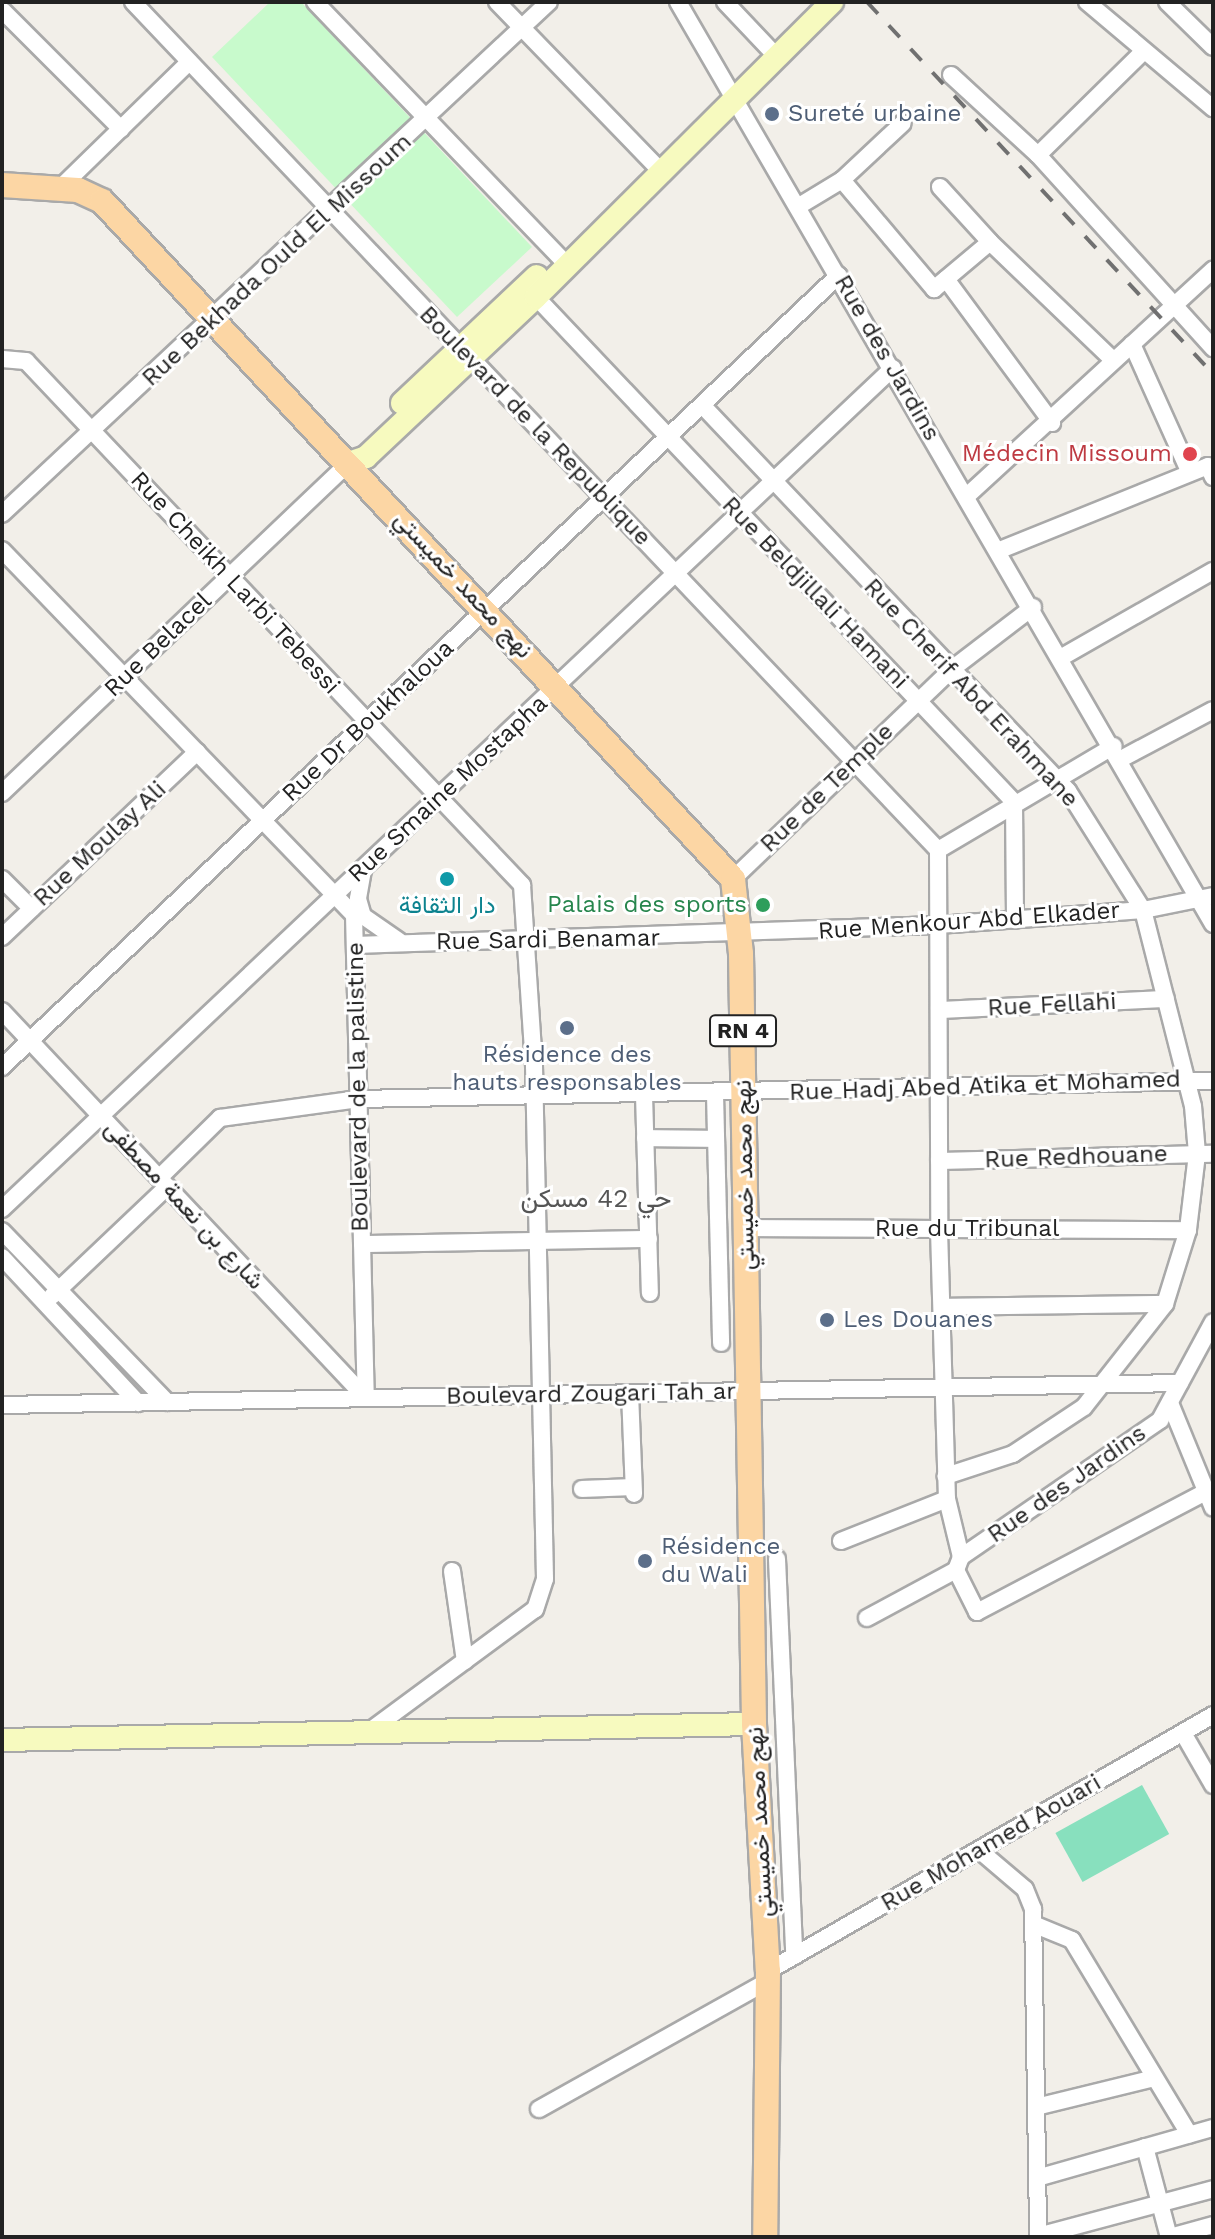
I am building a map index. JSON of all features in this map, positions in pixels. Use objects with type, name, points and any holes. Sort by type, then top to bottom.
[{"type":"main road","name":"نهج محمد خميستي","points":[[2,185],[59,189],[102,201],[557,685],[733,879],[740,935],[754,1724],[768,1976],[769,2212]]},
{"type":"main road","name":"RN 4","points":[[765,2237],[769,2212]]},
{"type":"main road","name":"RN 4","points":[[769,2212],[774,2237]]},
{"type":"street","points":[[15,2],[2,12],[121,129]]},
{"type":"street","name":"Boulevard de la Republique","points":[[133,2],[325,210],[604,497],[938,850]]},
{"type":"street","points":[[315,2],[564,262]]},
{"type":"street","points":[[497,2],[659,169]]},
{"type":"street","name":"Rue Bekhada Ould El Missoum","points":[[2,514],[95,435],[325,210],[427,119],[549,2]]},
{"type":"street","name":"Rue des Jardins","points":[[678,2],[1205,898],[1213,924]]},
{"type":"street","points":[[725,2],[776,56]]},
{"type":"street","points":[[465,353],[536,297],[564,262],[832,2]]},
{"type":"street","points":[[1087,2],[1213,108]]},
{"type":"street","points":[[1167,2],[1213,47]]},
{"type":"street","points":[[1038,155],[1144,51]]},
{"type":"street","points":[[59,189],[189,62]]},
{"type":"street","points":[[951,75],[1038,155],[1213,348]]},
{"type":"street","points":[[799,206],[842,180],[903,123]]},
{"type":"street","points":[[842,180],[934,289],[990,242]]},
{"type":"street","points":[[940,187],[990,242],[1113,360]]},
{"type":"street","points":[[349,463],[366,457],[548,265],[564,262]]},
{"type":"street","points":[[968,495],[1052,423],[1171,303],[1213,270]]},
{"type":"street","name":"Rue Dr Boukhaloua","points":[[2,1067],[839,275]]},
{"type":"street","points":[[946,279],[1052,423]]},
{"type":"street","name":"Rue Beldjillali Hamani","points":[[536,297],[1014,802]]},
{"type":"street","points":[[1132,344],[1190,473]]},
{"type":"street","name":"Rue Cheikh Larbi Tebessi","points":[[2,359],[26,361],[522,885],[535,1099],[545,1579],[535,1609],[368,1732]]},
{"type":"street","name":"Rue Smaine Mostapha","points":[[2,1209],[893,368]]},
{"type":"street","name":"Rue Cherif Abd Erahmane","points":[[702,405],[1057,778],[1143,910],[1205,1154],[1181,1273],[1165,1304],[1106,1384],[1013,1454],[946,1476]]},
{"type":"street","name":"Rue Belacel","points":[[2,793],[349,463]]},
{"type":"street","points":[[1000,550],[1190,473],[1210,472]]},
{"type":"street","name":"Boulevard de la palistine","points":[[2,550],[354,915],[366,1398]]},
{"type":"street","points":[[1062,657],[1213,571]]},
{"type":"street","name":"Rue de Temple","points":[[733,879],[952,669],[1033,607]]},
{"type":"street","points":[[1170,1403],[1209,1490],[977,1612],[958,1563],[947,1499],[939,1230],[938,850],[1057,778],[1213,710]]},
{"type":"street","name":"Rue Moulay Ali","points":[[2,937],[197,752]]},
{"type":"street","points":[[1014,802],[1015,920]]},
{"type":"street","points":[[366,865],[358,899],[363,916],[375,930],[408,943]]},
{"type":"street","points":[[2,879],[32,909]]},
{"type":"street","name":"Rue Menkour Abd Elkader","points":[[740,935],[1143,910],[1205,898]]},
{"type":"street","name":"Rue Sardi Benamar","points":[[355,945],[740,935]]},
{"type":"street","name":"Rue Fellahi","points":[[939,1010],[1166,999]]},
{"type":"street","name":"شارع بن نعمة مصطفى","points":[[2,1011],[366,1398]]},
{"type":"street","name":"Rue Hadj Abed Atika et Mohamed","points":[[45,1303],[163,1182],[220,1118],[359,1099],[535,1099],[939,1085],[1213,1081]]},
{"type":"street","points":[[715,1094],[721,1343]]},
{"type":"street","points":[[644,1095],[650,1293]]},
{"type":"street","points":[[645,1138],[716,1139]]},
{"type":"street","name":"Rue Redhouane","points":[[939,1161],[1205,1154]]},
{"type":"street","name":"Rue du Tribunal","points":[[746,1228],[1188,1230]]},
{"type":"street","points":[[2,1231],[167,1402]]},
{"type":"street","points":[[362,1244],[649,1239]]},
{"type":"street","points":[[2,1257],[138,1403]]},
{"type":"street","points":[[942,1307],[1165,1304]]},
{"type":"street","name":"Rue des Jardins","points":[[867,1618],[958,1563],[1160,1420],[1192,1366],[1213,1322]]},
{"type":"street","points":[[1192,1366],[1213,1355]]},
{"type":"street","name":"Boulevard Zougari Tah ar","points":[[2,1405],[1180,1383]]},
{"type":"street","points":[[582,1489],[634,1490],[630,1393]]},
{"type":"street","points":[[841,1541],[947,1499]]},
{"type":"street","points":[[777,1559],[794,1956]]},
{"type":"street","points":[[452,1571],[465,1661]]},
{"type":"street","name":"Rue Mohamed Aouari","points":[[539,2109],[768,1976],[794,1956],[1213,1715]]},
{"type":"street","points":[[2,1740],[754,1724]]},
{"type":"street","points":[[1183,1733],[1213,1785]]},
{"type":"street","points":[[979,1850],[1025,1889],[1033,1924],[1038,2237],[1213,2189]]},
{"type":"street","points":[[1033,1924],[1072,1940],[1189,2134]]},
{"type":"street","points":[[1036,2107],[1154,2078]]},
{"type":"street","points":[[1037,2178],[1213,2128]]},
{"type":"street","points":[[1145,2147],[1170,2237],[1213,2225]]},
{"type":"green space","points":[[270,2],[301,2],[532,247],[457,317],[212,57]]},
{"type":"green space","points":[[1142,1785],[1169,1834],[1083,1882],[1055,1833]]},
{"type":"railway","points":[[867,2],[1213,374]]},
{"type":"place","name":"Sureté urbaine","points":[[772,114]]},
{"type":"place","name":"Médecin Missoum","points":[[1190,454]]},
{"type":"place","name":"دار الثقافة","points":[[447,879]]},
{"type":"place","name":"Palais des sports","points":[[763,905]]},
{"type":"place","name":"Résidence des hauts responsables","points":[[567,1028]]},
{"type":"place","name":"Les Douanes","points":[[827,1320]]},
{"type":"place","name":"Résidence du Wali","points":[[645,1561]]},
{"type":"district","name":"حي 42 مسكن","points":[[596,1199]]}]
